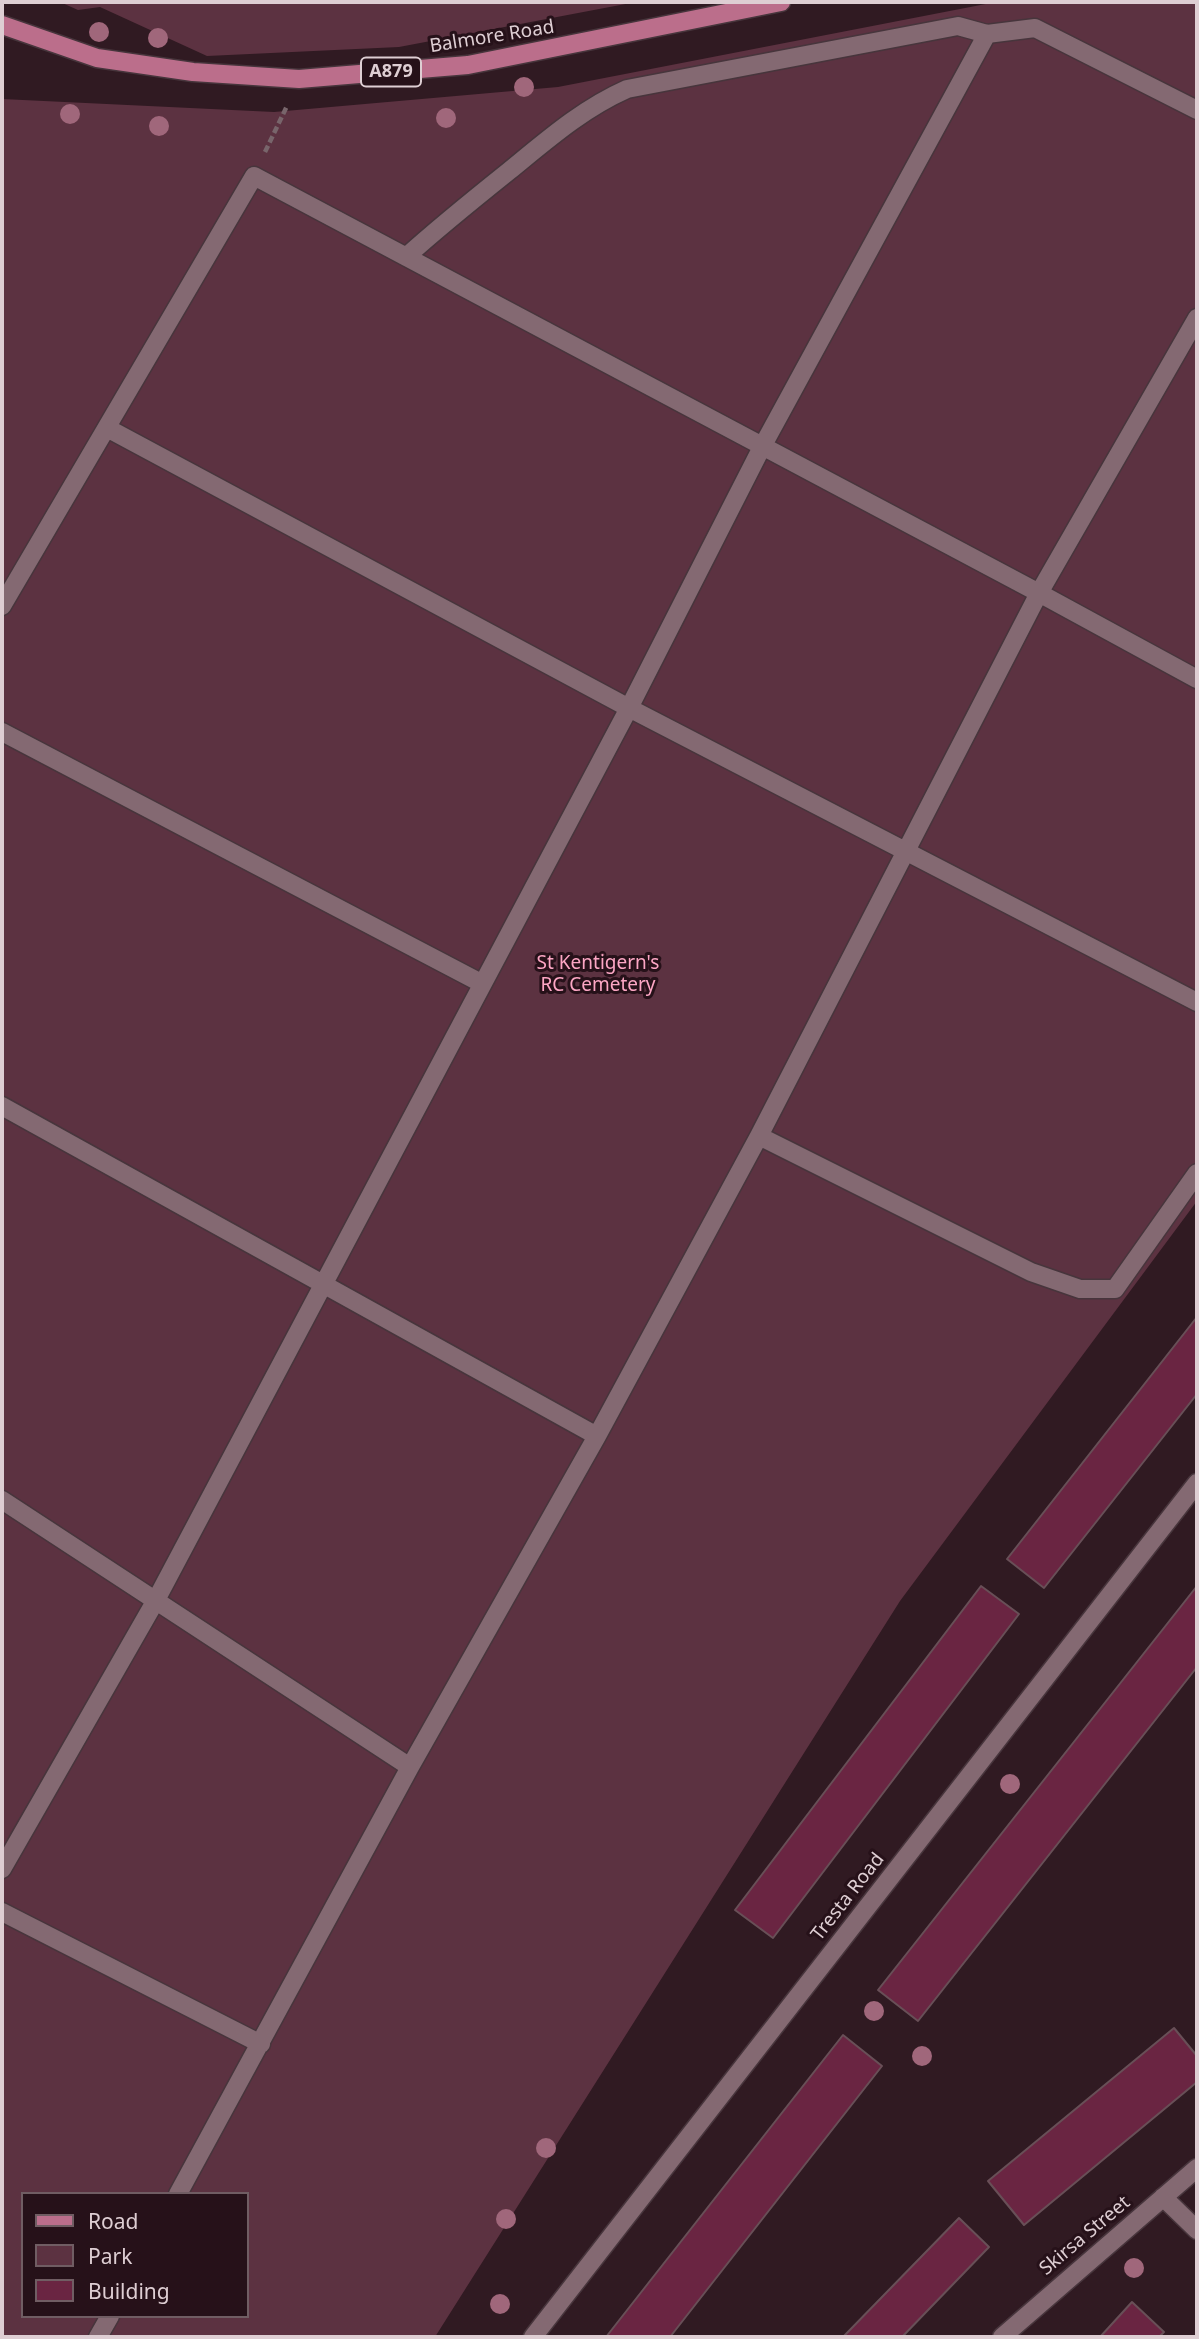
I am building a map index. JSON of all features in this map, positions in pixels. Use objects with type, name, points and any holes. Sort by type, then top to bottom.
[{"type":"main road","name":"Balmore Road","points":[[2,26],[96,58],[193,72],[299,79],[468,65],[782,2]]},
{"type":"street","points":[[406,257],[571,121],[602,100],[627,89],[958,26],[987,34],[1035,28],[1197,110]]},
{"type":"street","points":[[2,1869],[156,1600],[629,708],[762,447],[987,34]]},
{"type":"street","points":[[2,606],[254,176],[1197,679]]},
{"type":"street","points":[[179,2192],[410,1767],[597,1436],[759,1136],[1039,593],[1197,318]]},
{"type":"street","points":[[107,428],[629,708],[1197,1002]]},
{"type":"street","points":[[2,732],[481,983]]},
{"type":"street","points":[[2,1106],[597,1436]]},
{"type":"street","points":[[759,1136],[1031,1272],[1080,1289],[1115,1289],[1197,1173]]},
{"type":"street","name":"Tresta Road","points":[[533,2337],[1197,1483]]},
{"type":"street","points":[[2,1500],[410,1767]]},
{"type":"street","points":[[2,1912],[261,2044]]},
{"type":"street","name":"Skirsa Street","points":[[1002,2337],[1197,2168]]},
{"type":"street","points":[[1163,2197],[1197,2230]]},
{"type":"street","points":[[98,2337],[109,2318]]},
{"type":"path","points":[[254,176],[299,79]]},
{"type":"green space","points":[[60,2],[636,2],[399,47],[207,56],[100,7],[78,10]]},
{"type":"green space","name":"St Kentigern's RC Cemetery","points":[[996,2],[1197,2],[1197,1201],[900,1601],[435,2337],[2,2337],[2,99],[274,112],[558,87]]},
{"type":"building","points":[[1197,1317],[1197,1394],[1044,1588],[1007,1559]]},
{"type":"building","points":[[981,1586],[1019,1614],[773,1938],[735,1910]]},
{"type":"building","points":[[1197,1586],[1197,1667],[918,2021],[878,1990]]},
{"type":"building","points":[[1174,2028],[1197,2056],[1197,2082],[1024,2225],[988,2181]]},
{"type":"building","points":[[843,2035],[882,2066],[670,2337],[606,2337]]},
{"type":"building","points":[[959,2218],[989,2247],[902,2337],[843,2337]]},
{"type":"building","points":[[1132,2302],[1164,2332],[1159,2337],[1100,2337]]}]
